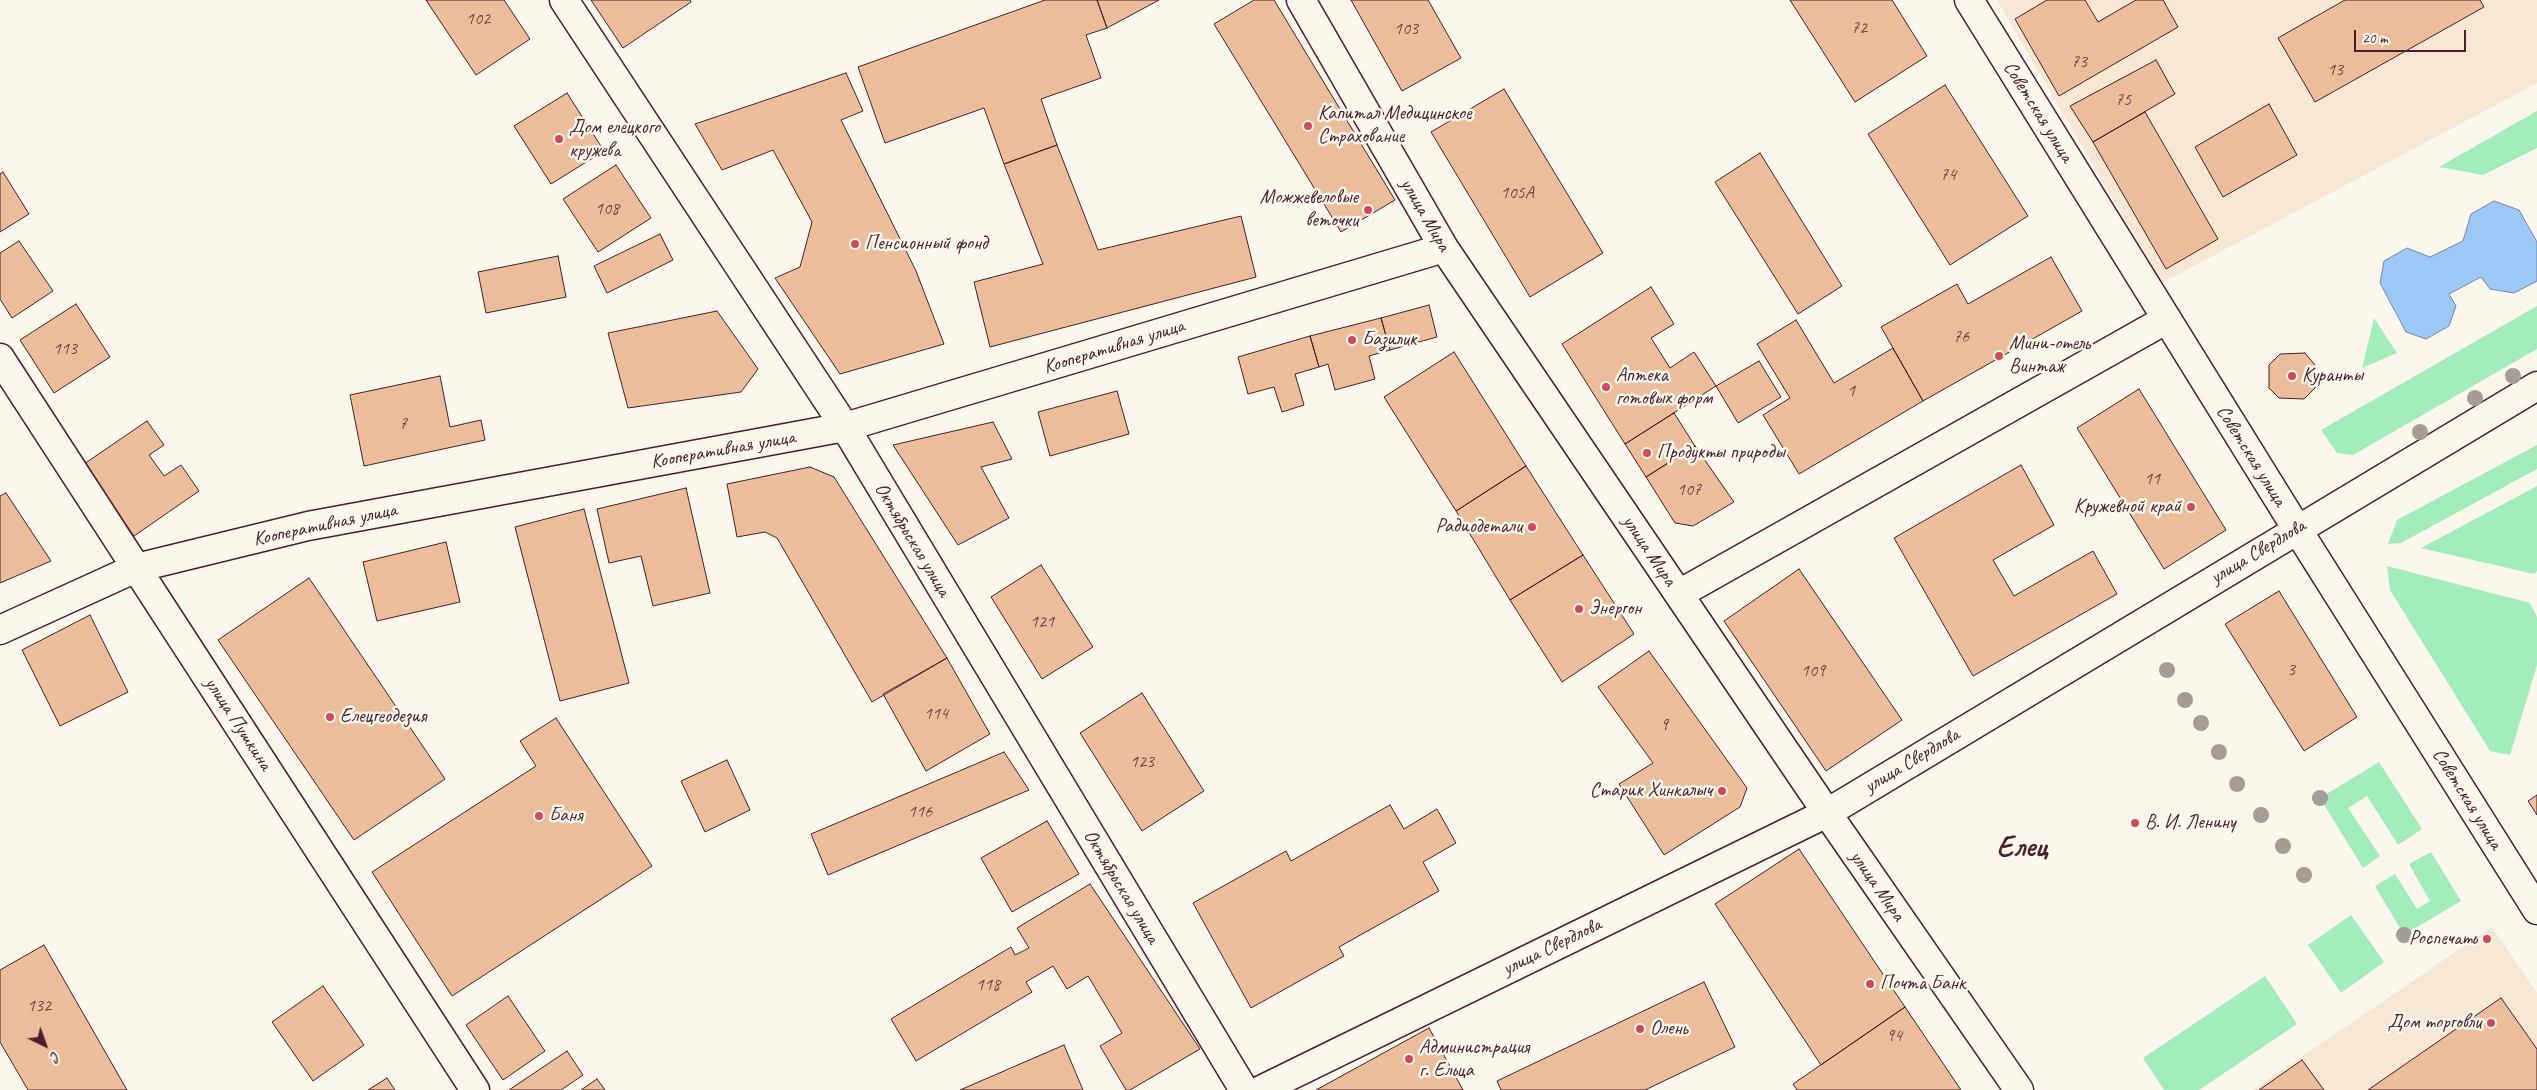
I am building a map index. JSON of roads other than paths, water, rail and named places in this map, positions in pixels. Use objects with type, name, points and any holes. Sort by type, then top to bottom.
[{"type":"street","name":"Октябрьская улица","points":[[564,0],[845,427],[1244,1090]]},
{"type":"street","name":"улица Мира","points":[[1300,0],[1444,248],[1827,813],[2019,1090]]},
{"type":"street","name":"Советская улица","points":[[1970,0],[2297,529],[2537,910]]},
{"type":"street","name":"Кооперативная улица","points":[[0,630],[136,568],[308,526],[845,427],[1444,248]]},
{"type":"street","points":[[1679,594],[2167,319]]},
{"type":"street","name":"улица Пушкина","points":[[0,358],[475,1090]]},
{"type":"street","name":"улица Свердлова","points":[[1261,1090],[1827,813],[2537,386]]},
{"type":"water","points":[[2494,201],[2519,210],[2537,242],[2537,281],[2514,293],[2490,289],[2481,277],[2449,294],[2456,306],[2449,326],[2426,339],[2406,332],[2380,283],[2384,261],[2407,248],[2430,257],[2463,241],[2471,214]]},
{"type":"place","name":"Капитал Медицинское Страхование","points":[[1308,126]]},
{"type":"place","name":"Дом елецкого кружева","points":[[559,139]]},
{"type":"place","name":"Можжевеловые веточки","points":[[1368,210]]},
{"type":"place","name":"Пенсионный фонд","points":[[855,244]]},
{"type":"place","name":"Базилик","points":[[1352,340]]},
{"type":"place","name":"Мини-отель Винтаж","points":[[1999,356]]},
{"type":"place","name":"Куранты","points":[[2292,376]]},
{"type":"place","name":"Аптека готовых форм","points":[[1606,387]]},
{"type":"place","name":"Продукты природы","points":[[1647,453]]},
{"type":"place","name":"Кружевной край","points":[[2191,507]]},
{"type":"place","name":"Радиодетали","points":[[1532,527]]},
{"type":"place","name":"Энергон","points":[[1579,609]]},
{"type":"place","name":"Елецгеодезия","points":[[330,717]]},
{"type":"place","name":"Старик Хинкалыч","points":[[1722,791]]},
{"type":"place","name":"Баня","points":[[539,816]]},
{"type":"place","name":"В. И. Ленину","points":[[2135,823]]},
{"type":"place","name":"Роспечать","points":[[2487,939]]},
{"type":"place","name":"Почта Банк","points":[[1870,984]]},
{"type":"place","name":"Дом торговли","points":[[2491,1023]]},
{"type":"place","name":"Олень","points":[[1640,1029]]},
{"type":"place","name":"Администрация г. Ельца","points":[[1409,1059]]},
{"type":"district","name":"Елец","points":[[2022,848]]}]
